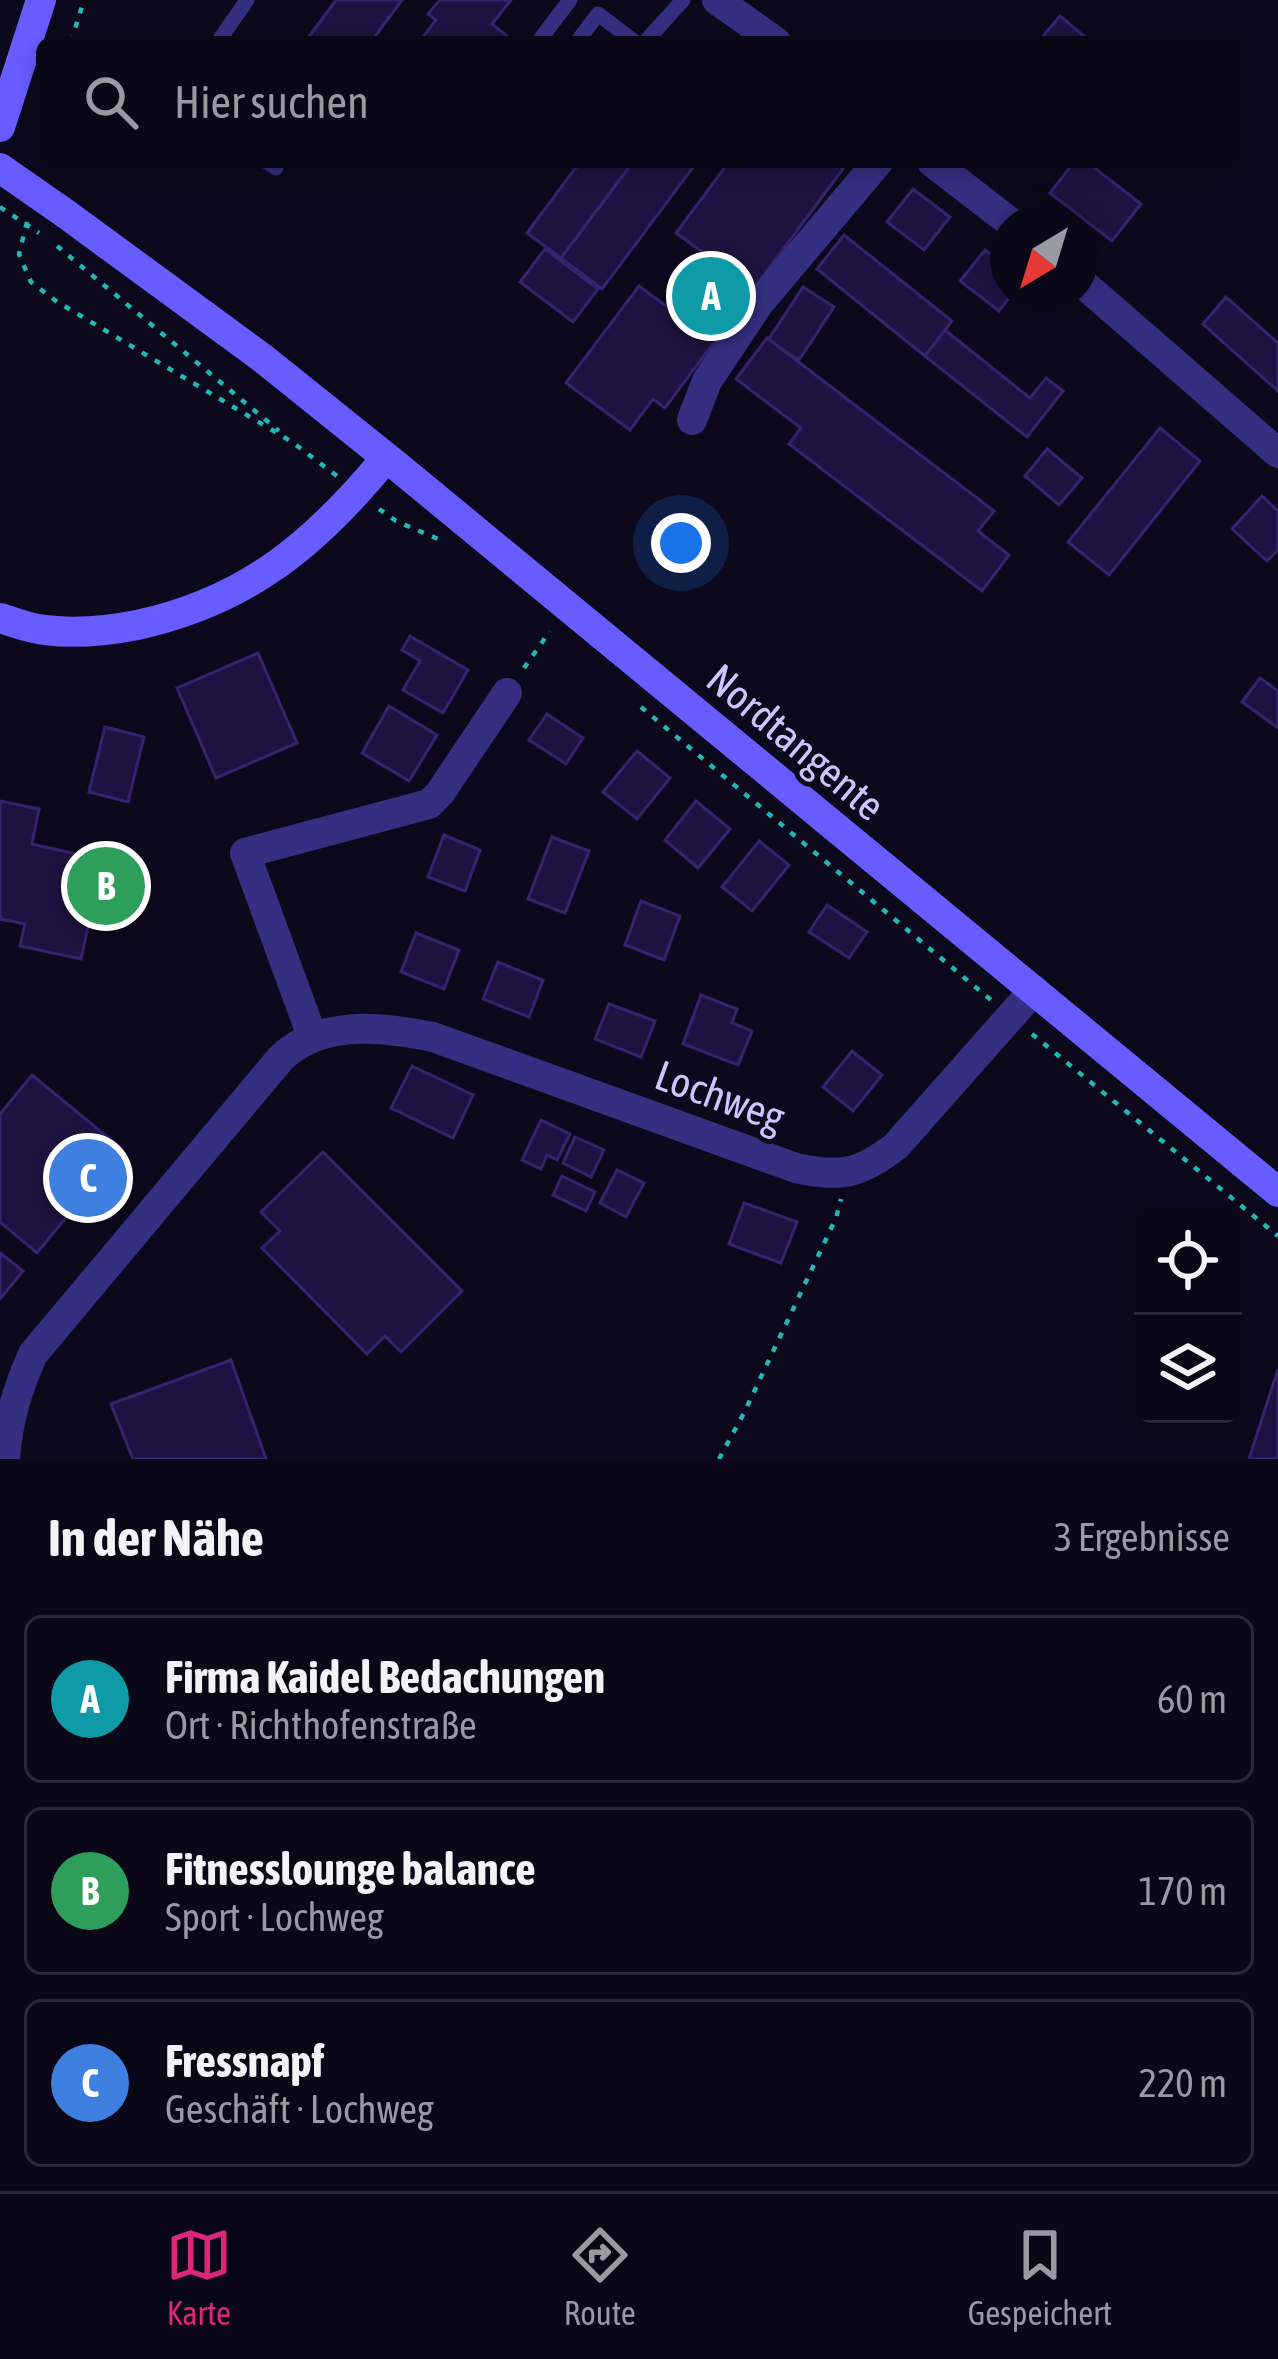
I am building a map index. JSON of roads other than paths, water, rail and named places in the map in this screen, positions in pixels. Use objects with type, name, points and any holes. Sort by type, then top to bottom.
[{"type":"main road","points":[[0,128],[41,0]]},
{"type":"main road","name":"Nordtangente","points":[[0,168],[261,357],[1278,1192]]},
{"type":"main road","points":[[0,618],[43,630],[105,632],[180,616],[274,568],[334,517],[386,458]]},
{"type":"street","points":[[717,0],[768,36]]},
{"type":"street","points":[[692,420],[707,381],[758,303],[873,168]]},
{"type":"street","points":[[940,168],[990,207]]},
{"type":"street","points":[[1098,297],[1278,453]]},
{"type":"street","points":[[5,1459],[15,1394],[33,1354],[281,1058],[312,1036],[245,853],[429,804],[507,693]]},
{"type":"street","name":"Lochweg","points":[[312,1036],[387,1028],[434,1037],[796,1168],[847,1173],[873,1163],[896,1146],[1034,990]]},
{"type":"lane","points":[[222,36],[247,0]]},
{"type":"lane","points":[[543,36],[570,0]]},
{"type":"lane","points":[[650,36],[683,0]]},
{"type":"lane","points":[[582,36],[598,14],[627,36]]},
{"type":"place","name":"Firma Kaidel Bedachungen","points":[[711,296]]},
{"type":"place","name":"Fitnesslounge balance","points":[[106,886]]},
{"type":"place","name":"Fressnapf","points":[[88,1178]]}]
